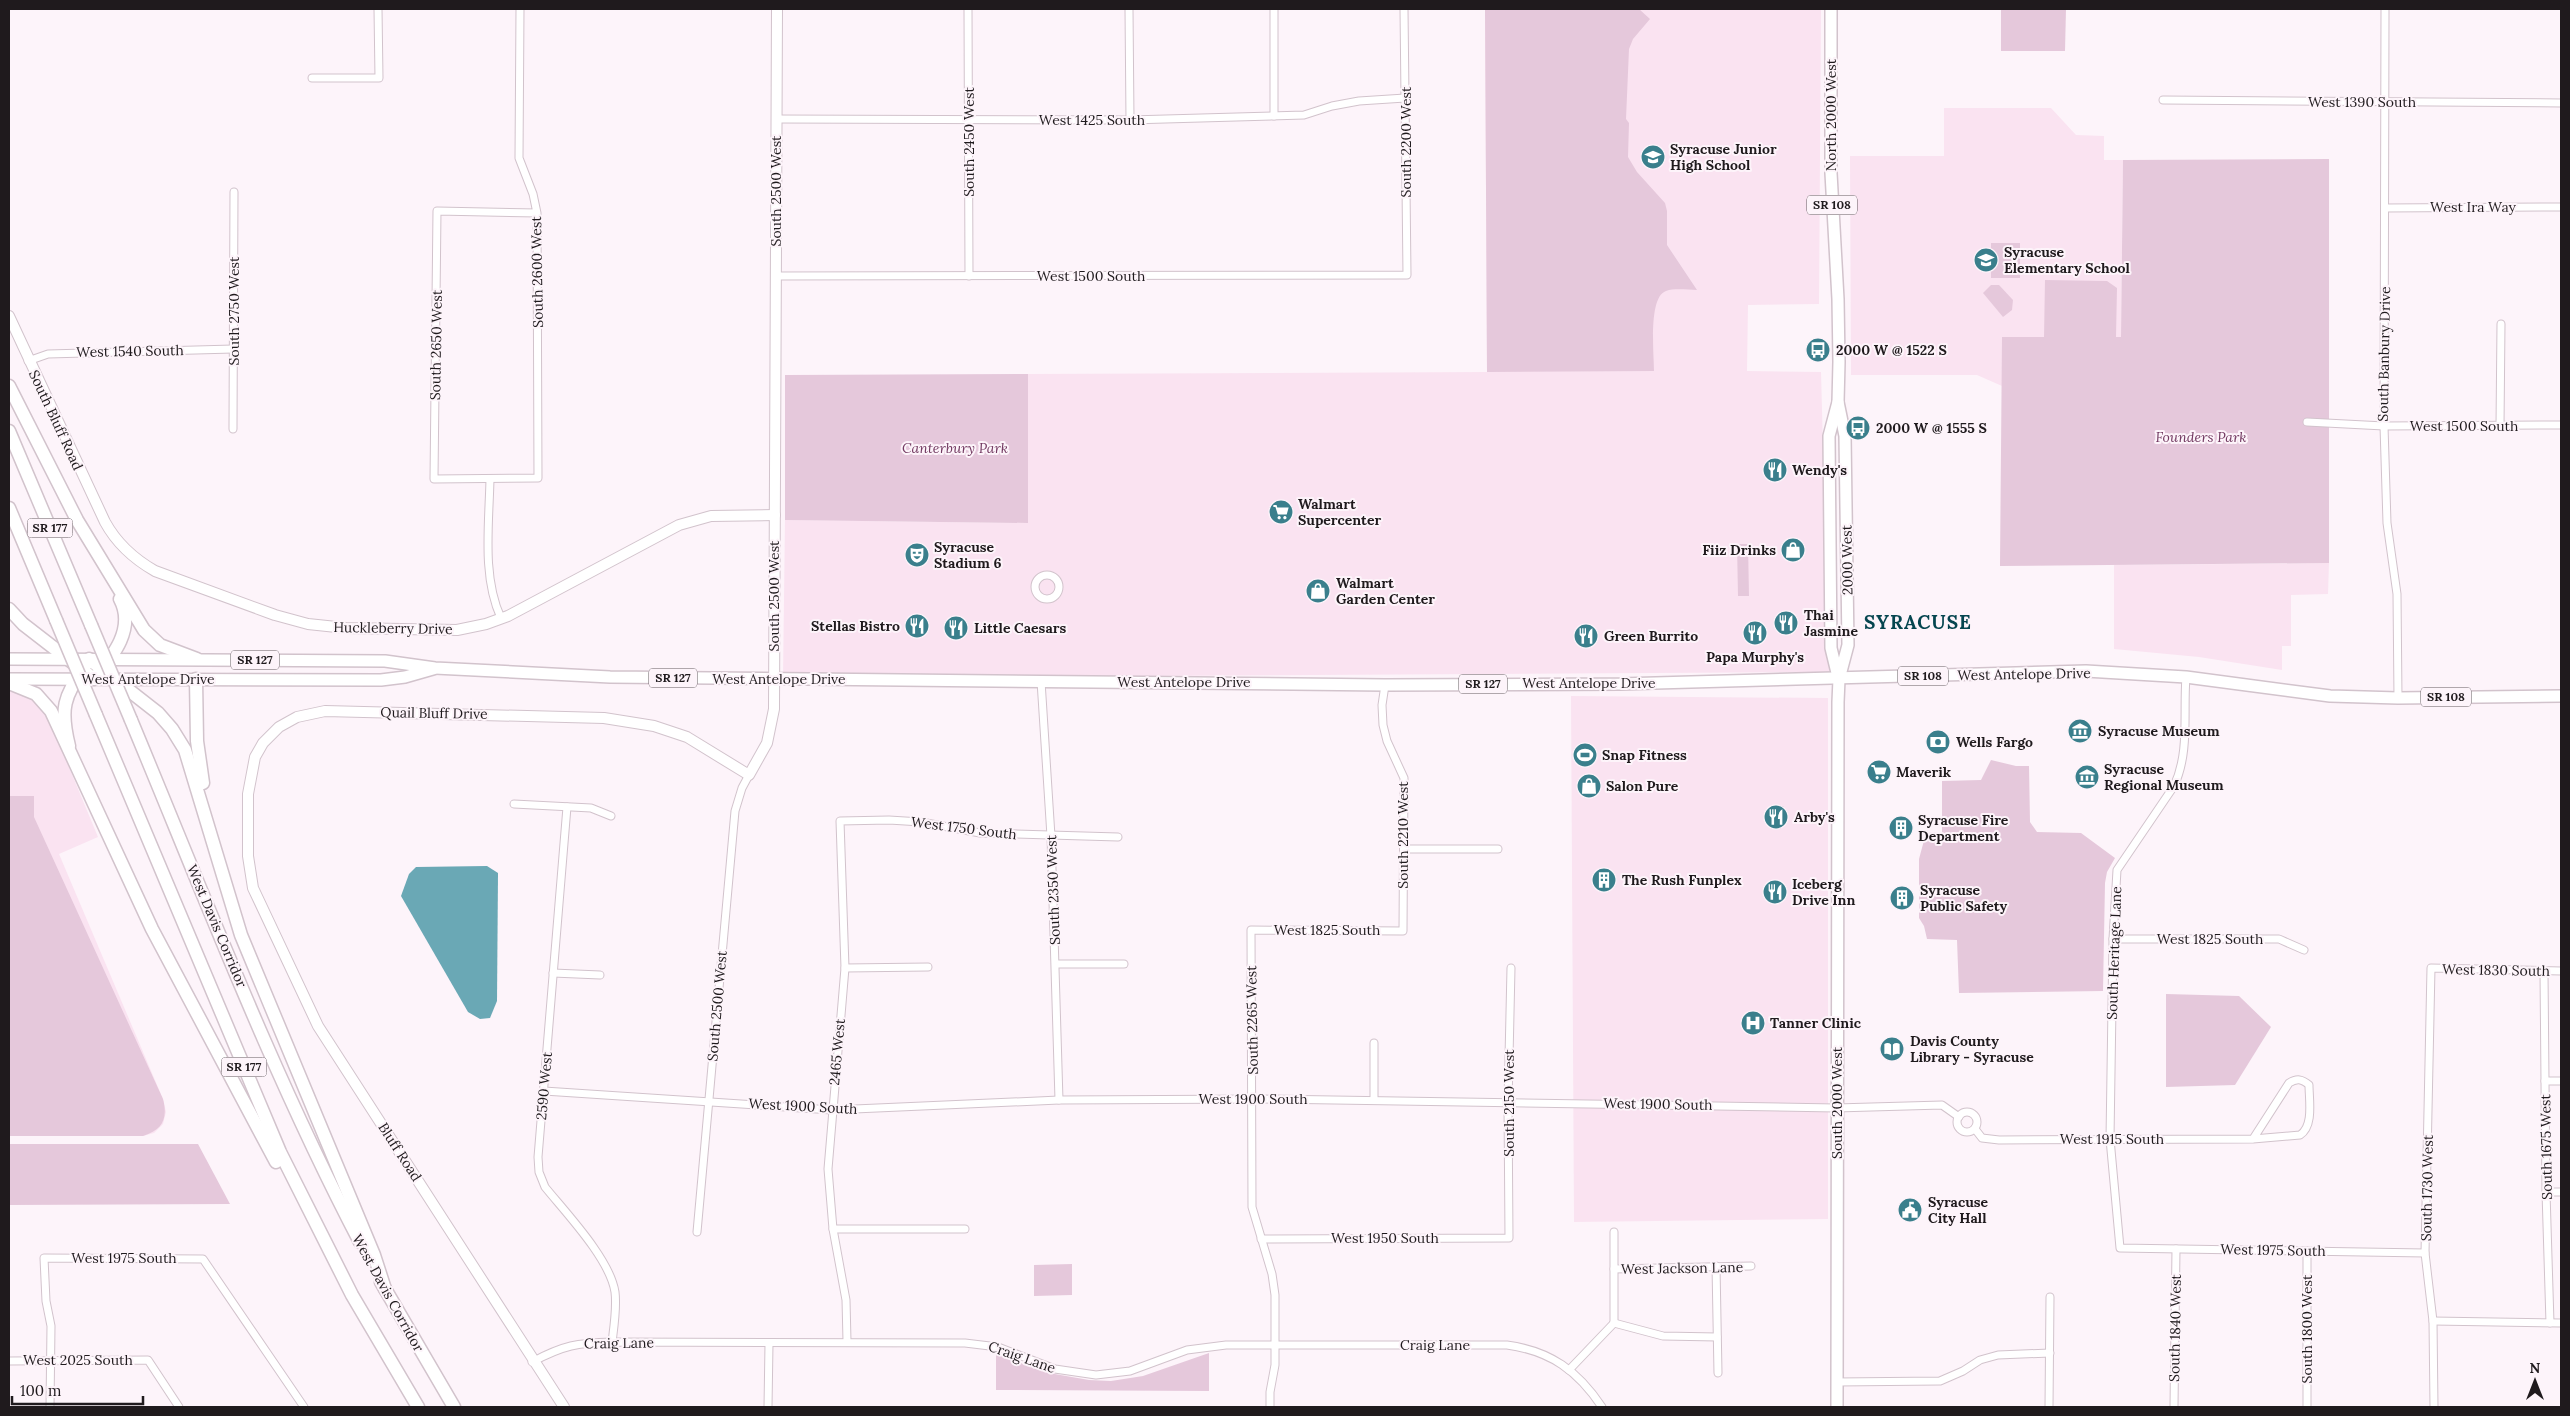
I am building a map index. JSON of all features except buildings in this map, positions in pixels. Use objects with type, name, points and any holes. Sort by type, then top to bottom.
[{"type":"highway","points":[[9,386],[77,520],[114,585],[124,610],[125,624],[120,642],[102,669]]},
{"type":"highway","name":"West Davis Corridor","points":[[9,431],[286,1088],[336,1197],[385,1289],[454,1407]]},
{"type":"highway","name":"SR 177","points":[[9,508],[273,1137],[352,1295],[418,1407]]},
{"type":"highway","points":[[114,585],[124,596],[144,630],[154,641],[197,659]]},
{"type":"highway","points":[[9,609],[23,624],[83,669],[102,669],[158,714],[180,739],[190,762],[210,835],[244,943],[374,1255],[385,1289]]},
{"type":"highway","points":[[69,746],[62,714],[68,693],[83,669]]},
{"type":"highway","points":[[196,679],[198,756],[210,835]]},
{"type":"highway","points":[[9,683],[36,694],[45,701],[69,746],[130,884],[174,973],[328,1260],[352,1295]]},
{"type":"main road","name":"North 2000 West","points":[[1831,9],[1831,173],[1838,300],[1838,402]]},
{"type":"main road","name":"2000 West","points":[[1838,402],[1846,436],[1848,636],[1848,646],[1839,678]]},
{"type":"main road","name":"2000 West","points":[[1838,402],[1829,436],[1831,648],[1839,678]]},
{"type":"main road","name":"West Antelope Drive","points":[[9,659],[71,659]]},
{"type":"main road","name":"West Antelope Drive","points":[[9,679],[83,669],[102,669],[197,659],[385,661],[435,668],[586,676],[1385,685],[1620,684],[2086,671],[2186,677],[2330,696],[2398,698],[2561,696]]},
{"type":"main road","name":"West Antelope Drive","points":[[114,679],[381,680],[405,677],[435,668]]},
{"type":"main road","name":"South 2000 West","points":[[1837,1407],[1836,1108],[1839,678]]},
{"type":"street","points":[[312,78],[379,78],[378,9]]},
{"type":"street","name":"South 2600 West","points":[[490,479],[538,478],[537,213],[533,194],[519,158],[520,9]]},
{"type":"street","name":"South 2500 West","points":[[697,1232],[735,811],[742,788],[763,753],[771,732],[774,709],[776,9]]},
{"type":"street","name":"South 2450 West","points":[[968,9],[969,276]]},
{"type":"street","points":[[1128,9],[1130,120]]},
{"type":"street","points":[[1274,9],[1274,116]]},
{"type":"street","name":"South 2200 West","points":[[1404,9],[1406,275]]},
{"type":"street","name":"South Banbury Drive","points":[[2385,9],[2384,426],[2387,523],[2397,594],[2398,698]]},
{"type":"street","name":"West 1425 South","points":[[776,119],[1130,120],[1304,116],[1332,106],[1359,101],[1405,98]]},
{"type":"street","name":"West 1390 South","points":[[2162,100],[2561,103]]},
{"type":"street","name":"South 2750 West","points":[[233,429],[234,192]]},
{"type":"street","name":"West Ira Way","points":[[2386,208],[2561,207]]},
{"type":"street","name":"South 2650 West","points":[[490,479],[434,479],[437,211],[537,213]]},
{"type":"street","name":"West 1500 South","points":[[776,276],[1406,275]]},
{"type":"street","name":"South Bluff Road","points":[[9,316],[28,361],[105,522]]},
{"type":"street","points":[[2500,324],[2500,426]]},
{"type":"street","name":"West 1540 South","points":[[28,361],[48,354],[62,353],[233,350]]},
{"type":"street","name":"West 1500 South","points":[[2307,422],[2384,426],[2561,426]]},
{"type":"street","points":[[490,479],[490,583],[493,600],[501,618]]},
{"type":"street","name":"Huckleberry Drive","points":[[105,522],[128,552],[155,571],[291,620],[333,628],[430,631],[472,627],[501,618],[679,525],[711,516],[775,515]]},
{"type":"street","name":"South Heritage Lane","points":[[2120,1248],[2110,1139],[2113,939],[2117,870],[2174,786],[2182,770],[2186,677]]},
{"type":"street","name":"South 2350 West","points":[[1041,681],[1044,761],[1051,836],[1059,1100]]},
{"type":"street","name":"South 2210 West","points":[[1385,685],[1382,705],[1383,725],[1387,741],[1404,778],[1403,930]]},
{"type":"street","name":"Quail Bluff Drive","points":[[253,888],[248,856],[248,794],[255,758],[263,743],[279,727],[297,717],[316,712],[604,718],[654,726],[687,736],[750,775]]},
{"type":"street","points":[[514,804],[591,808],[611,816]]},
{"type":"street","name":"2590 West","points":[[566,807],[538,1157],[539,1172],[545,1187],[602,1260],[611,1277],[615,1292],[612,1342]]},
{"type":"street","name":"West 1750 South","points":[[840,821],[905,821],[980,833],[1118,837]]},
{"type":"street","name":"2465 West","points":[[840,821],[845,968],[828,1169],[833,1229],[845,1286],[847,1341]]},
{"type":"street","points":[[1404,849],[1498,849]]},
{"type":"street","name":"Bluff Road","points":[[253,888],[318,1026],[532,1362],[564,1407]]},
{"type":"street","name":"West 1825 South","points":[[1251,930],[1403,930]]},
{"type":"street","name":"South 2265 West","points":[[1251,930],[1252,1207],[1272,1274],[1275,1295],[1276,1365],[1270,1392],[1270,1407]]},
{"type":"street","name":"West 1825 South","points":[[2113,939],[2279,940],[2304,950]]},
{"type":"street","points":[[1056,964],[1124,964]]},
{"type":"street","points":[[845,968],[928,967]]},
{"type":"street","name":"South 2150 West","points":[[1509,1238],[1508,1103],[1511,968]]},
{"type":"street","name":"West 1830 South","points":[[2431,968],[2561,971]]},
{"type":"street","name":"South 1730 West","points":[[2431,968],[2425,1254],[2433,1321],[2434,1407]]},
{"type":"street","name":"South 1675 West","points":[[2544,972],[2546,1192],[2550,1323]]},
{"type":"street","points":[[553,973],[600,975]]},
{"type":"street","points":[[1374,1043],[1374,1100]]},
{"type":"street","name":"West 1915 South","points":[[1974,1129],[1982,1138],[1999,1140],[2253,1139],[2300,1135],[2305,1131],[2308,1124],[2309,1086],[2304,1081],[2295,1080],[2289,1083],[2253,1139]]},
{"type":"street","points":[[2545,1081],[2561,1081]]},
{"type":"street","name":"West 1900 South","points":[[544,1091],[832,1110],[1059,1100],[1252,1099],[1836,1108],[1942,1105],[1959,1117]]},
{"type":"street","points":[[1967,1112],[1973,1114],[1977,1120],[1974,1129],[1966,1132],[1960,1129],[1957,1123],[1959,1117],[1967,1112]]},
{"type":"street","points":[[2546,1192],[2561,1192]]},
{"type":"street","points":[[833,1229],[966,1229]]},
{"type":"street","points":[[1569,1370],[1614,1323],[1614,1232]]},
{"type":"street","name":"West 1950 South","points":[[1261,1238],[1509,1238]]},
{"type":"street","name":"West 1975 South","points":[[2120,1248],[2425,1254]]},
{"type":"street","name":"South 1840 West","points":[[2174,1407],[2176,1249]]},
{"type":"street","name":"South 1800 West","points":[[2307,1251],[2307,1407]]},
{"type":"street","name":"West 1975 South","points":[[51,1360],[51,1326],[46,1301],[44,1258],[203,1259],[304,1407]]},
{"type":"street","points":[[1716,1266],[1718,1373]]},
{"type":"street","name":"West Jackson Lane","points":[[1614,1269],[1751,1266]]},
{"type":"street","points":[[2049,1407],[2050,1297]]},
{"type":"street","points":[[2433,1321],[2561,1323]]},
{"type":"street","points":[[1614,1323],[1663,1336],[1717,1337]]},
{"type":"street","name":"Craig Lane","points":[[532,1362],[559,1348],[577,1343],[769,1344],[847,1341],[980,1344],[998,1347],[1056,1369],[1096,1375],[1130,1371],[1187,1350],[1226,1345],[1508,1345],[1540,1352],[1569,1370],[1602,1407]]},
{"type":"street","points":[[768,1407],[769,1344]]},
{"type":"street","points":[[1837,1382],[1940,1381],[1963,1371],[1980,1360],[1998,1355],[2050,1353]]},
{"type":"street","points":[[50,1407],[51,1360]]},
{"type":"street","name":"West 2025 South","points":[[9,1361],[148,1360],[179,1407]]},
{"type":"shaded area","points":[[1485,9],[1821,9],[1819,304],[1748,305],[1747,371],[1821,372],[1829,672],[783,678],[785,520],[1028,523],[1028,374],[1487,372]]},
{"type":"shaded area","name":"Syracuse Elementary School","points":[[1944,108],[2051,108],[2076,135],[2104,136],[2104,160],[2123,160],[2121,337],[2002,337],[2002,386],[1977,375],[1851,375],[1850,156],[1944,156]]},
{"type":"shaded area","points":[[2329,563],[2328,594],[2291,595],[2291,646],[2282,646],[2282,670],[2199,657],[2114,649],[2114,565]]},
{"type":"shaded area","points":[[9,691],[26,693],[46,712],[98,837],[59,854],[163,1099],[166,1112],[163,1124],[154,1133],[143,1136],[9,1136]]},
{"type":"shaded area","points":[[1571,696],[1828,698],[1828,1219],[1574,1222]]},
{"type":"green space","points":[[1485,9],[1639,9],[1650,19],[1633,39],[1629,49],[1626,119],[1629,123],[1628,157],[1637,172],[1665,203],[1667,211],[1667,245],[1697,290],[1677,289],[1666,291],[1660,295],[1654,314],[1654,371],[1487,372]]},
{"type":"green space","points":[[2001,9],[2066,9],[2065,51],[2001,51]]},
{"type":"green space","name":"Founders Park","points":[[2329,159],[2329,563],[2000,566],[2002,337],[2044,337],[2045,280],[2107,281],[2117,288],[2116,337],[2121,337],[2123,160]]},
{"type":"green space","points":[[1991,243],[2020,243],[2020,278],[1991,278]]},
{"type":"green space","points":[[1991,285],[1999,285],[2013,300],[2012,310],[2003,317],[1983,293]]},
{"type":"green space","name":"Canterbury Park","points":[[1028,374],[1028,523],[785,520],[785,375]]},
{"type":"green space","points":[[1737,544],[1748,544],[1749,596],[1738,596]]},
{"type":"green space","points":[[1991,760],[2016,766],[2029,766],[2030,822],[2037,832],[2081,833],[2115,858],[2107,872],[2105,883],[2103,991],[1959,993],[1957,940],[1927,939],[1924,926],[1919,918],[1919,859],[1926,833],[1942,832],[1942,781],[1981,780]]},
{"type":"green space","points":[[9,796],[34,796],[34,817],[163,1099],[165,1112],[162,1122],[155,1130],[143,1136],[9,1136]]},
{"type":"green space","points":[[2166,994],[2239,996],[2271,1027],[2235,1085],[2166,1087]]},
{"type":"green space","points":[[9,1144],[198,1144],[230,1204],[9,1205]]},
{"type":"green space","points":[[1072,1264],[1072,1295],[1034,1296],[1034,1265]]},
{"type":"green space","points":[[1209,1353],[1209,1391],[996,1390],[996,1354],[1049,1373],[1089,1380],[1111,1381],[1143,1376]]},
{"type":"water","points":[[487,866],[498,873],[497,1001],[490,1018],[480,1019],[468,1012],[401,896],[409,874],[416,867]]},
{"type":"place","name":"Syracuse Junior High School","points":[[1653,157]]},
{"type":"place","name":"Syracuse Elementary School","points":[[1986,260]]},
{"type":"place","name":"2000 W @ 1522 S","points":[[1818,350]]},
{"type":"place","name":"2000 W @ 1555 S","points":[[1858,428]]},
{"type":"place","name":"Wendy's","points":[[1775,470]]},
{"type":"place","name":"Walmart Supercenter","points":[[1281,512]]},
{"type":"place","name":"Fiiz Drinks","points":[[1793,550]]},
{"type":"place","name":"Syracuse Stadium 6","points":[[917,555]]},
{"type":"place","name":"Walmart Garden Center","points":[[1318,591]]},
{"type":"place","name":"Thai Jasmine","points":[[1786,623]]},
{"type":"place","name":"Stellas Bistro","points":[[917,626]]},
{"type":"place","name":"Little Caesars","points":[[956,628]]},
{"type":"place","name":"Papa Murphy's","points":[[1755,633]]},
{"type":"place","name":"Green Burrito","points":[[1586,636]]},
{"type":"place","name":"Syracuse Museum","points":[[2080,731]]},
{"type":"place","name":"Wells Fargo","points":[[1938,742]]},
{"type":"place","name":"Snap Fitness","points":[[1585,755]]},
{"type":"place","name":"Maverik","points":[[1879,772]]},
{"type":"place","name":"Syracuse Regional Museum","points":[[2087,777]]},
{"type":"place","name":"Salon Pure","points":[[1589,786]]},
{"type":"place","name":"Arby's","points":[[1776,817]]},
{"type":"place","name":"Syracuse Fire Department","points":[[1901,828]]},
{"type":"place","name":"The Rush Funplex","points":[[1604,880]]},
{"type":"place","name":"Iceberg Drive Inn","points":[[1775,892]]},
{"type":"place","name":"Syracuse Public Safety","points":[[1902,898]]},
{"type":"place","name":"Tanner Clinic","points":[[1753,1023]]},
{"type":"place","name":"Davis County Library - Syracuse","points":[[1892,1049]]},
{"type":"place","name":"Syracuse City Hall","points":[[1910,1210]]},
{"type":"district","name":"SYRACUSE","points":[[1918,622]]}]
